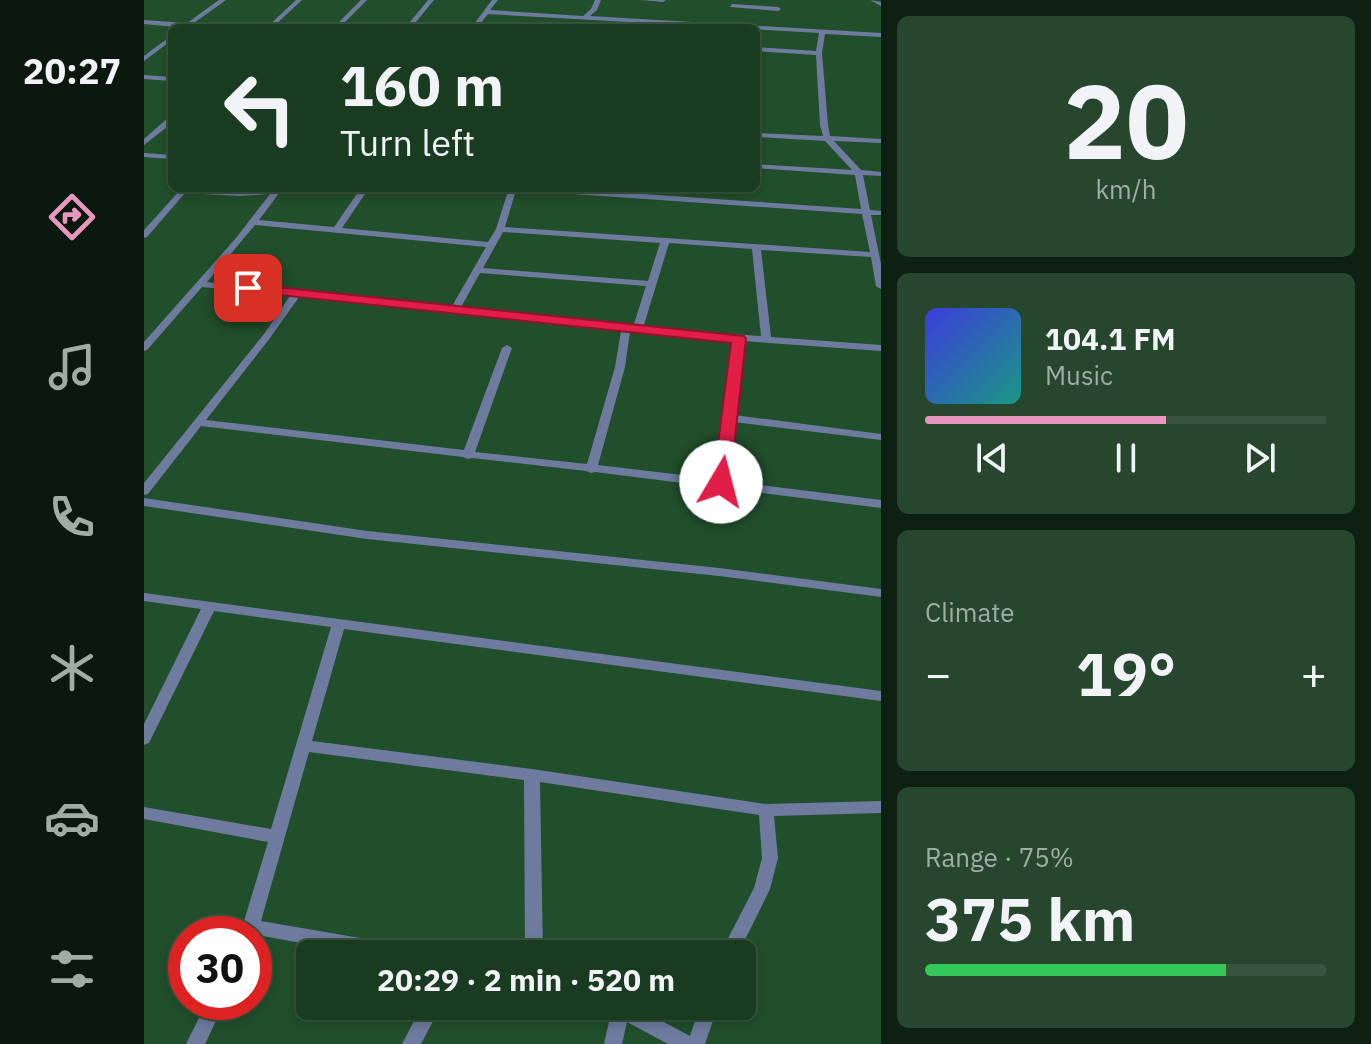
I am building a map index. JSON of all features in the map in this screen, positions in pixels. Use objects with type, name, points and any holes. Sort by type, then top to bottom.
[{"type":"street","points":[[189,24],[223,0]]},
{"type":"street","points":[[273,24],[299,0]]},
{"type":"street","points":[[340,24],[364,0]]},
{"type":"street","points":[[411,24],[431,0]]},
{"type":"street","points":[[477,24],[495,0]]},
{"type":"street","points":[[585,17],[594,10],[598,0]]},
{"type":"street","points":[[644,0],[663,0]]},
{"type":"street","points":[[874,0],[881,4]]},
{"type":"street","points":[[727,24],[732,3],[778,9]]},
{"type":"street","points":[[487,12],[668,24]]},
{"type":"street","points":[[545,24],[548,15]]},
{"type":"street","points":[[612,24],[613,19]]},
{"type":"street","points":[[144,22],[168,25]]},
{"type":"street","points":[[760,28],[881,35]]},
{"type":"street","points":[[822,31],[819,53],[821,106],[827,138],[858,172],[881,286]]},
{"type":"street","points":[[144,59],[168,40]]},
{"type":"street","points":[[760,49],[819,53]]},
{"type":"street","points":[[144,77],[168,79]]},
{"type":"street","points":[[144,143],[168,122]]},
{"type":"street","points":[[760,135],[881,141]]},
{"type":"street","points":[[144,155],[168,157]]},
{"type":"street","points":[[760,166],[881,174]]},
{"type":"street","points":[[144,235],[182,192]]},
{"type":"street","points":[[217,192],[258,192]]},
{"type":"street","points":[[144,348],[276,192]]},
{"type":"street","points":[[336,230],[362,192]]},
{"type":"street","points":[[455,309],[500,229],[514,192]]},
{"type":"street","points":[[586,192],[881,213]]},
{"type":"street","points":[[252,222],[491,245]]},
{"type":"street","points":[[500,229],[875,255]]},
{"type":"street","points":[[591,470],[632,329],[652,284],[665,241]]},
{"type":"street","points":[[756,247],[766,340]]},
{"type":"street","points":[[477,270],[652,284]]},
{"type":"street","points":[[199,284],[738,339],[881,348]]},
{"type":"street","points":[[144,491],[200,423],[297,293]]},
{"type":"street","points":[[721,482],[738,339]]},
{"type":"street","points":[[468,456],[507,348]]},
{"type":"street","points":[[730,418],[881,437]]},
{"type":"street","points":[[200,423],[591,470],[721,482],[881,504]]},
{"type":"street","points":[[144,502],[367,535],[881,593]]},
{"type":"street","points":[[144,597],[881,696]]},
{"type":"street","points":[[144,739],[210,605]]},
{"type":"street","points":[[255,916],[338,625]]},
{"type":"street","points":[[304,746],[532,775],[766,810],[881,807]]},
{"type":"street","points":[[532,775],[534,940]]},
{"type":"street","points":[[736,940],[762,889],[770,858],[766,810]]},
{"type":"street","points":[[144,813],[278,837]]},
{"type":"street","points":[[272,934],[312,940]]},
{"type":"street","points":[[195,1044],[207,1020]]},
{"type":"street","points":[[411,1044],[424,1020]]},
{"type":"street","points":[[613,1044],[616,1020]]},
{"type":"street","points":[[642,1020],[686,1044]]},
{"type":"street","points":[[696,1044],[704,1020]]},
{"type":"route","points":[[248,288],[738,339],[721,482]]}]
